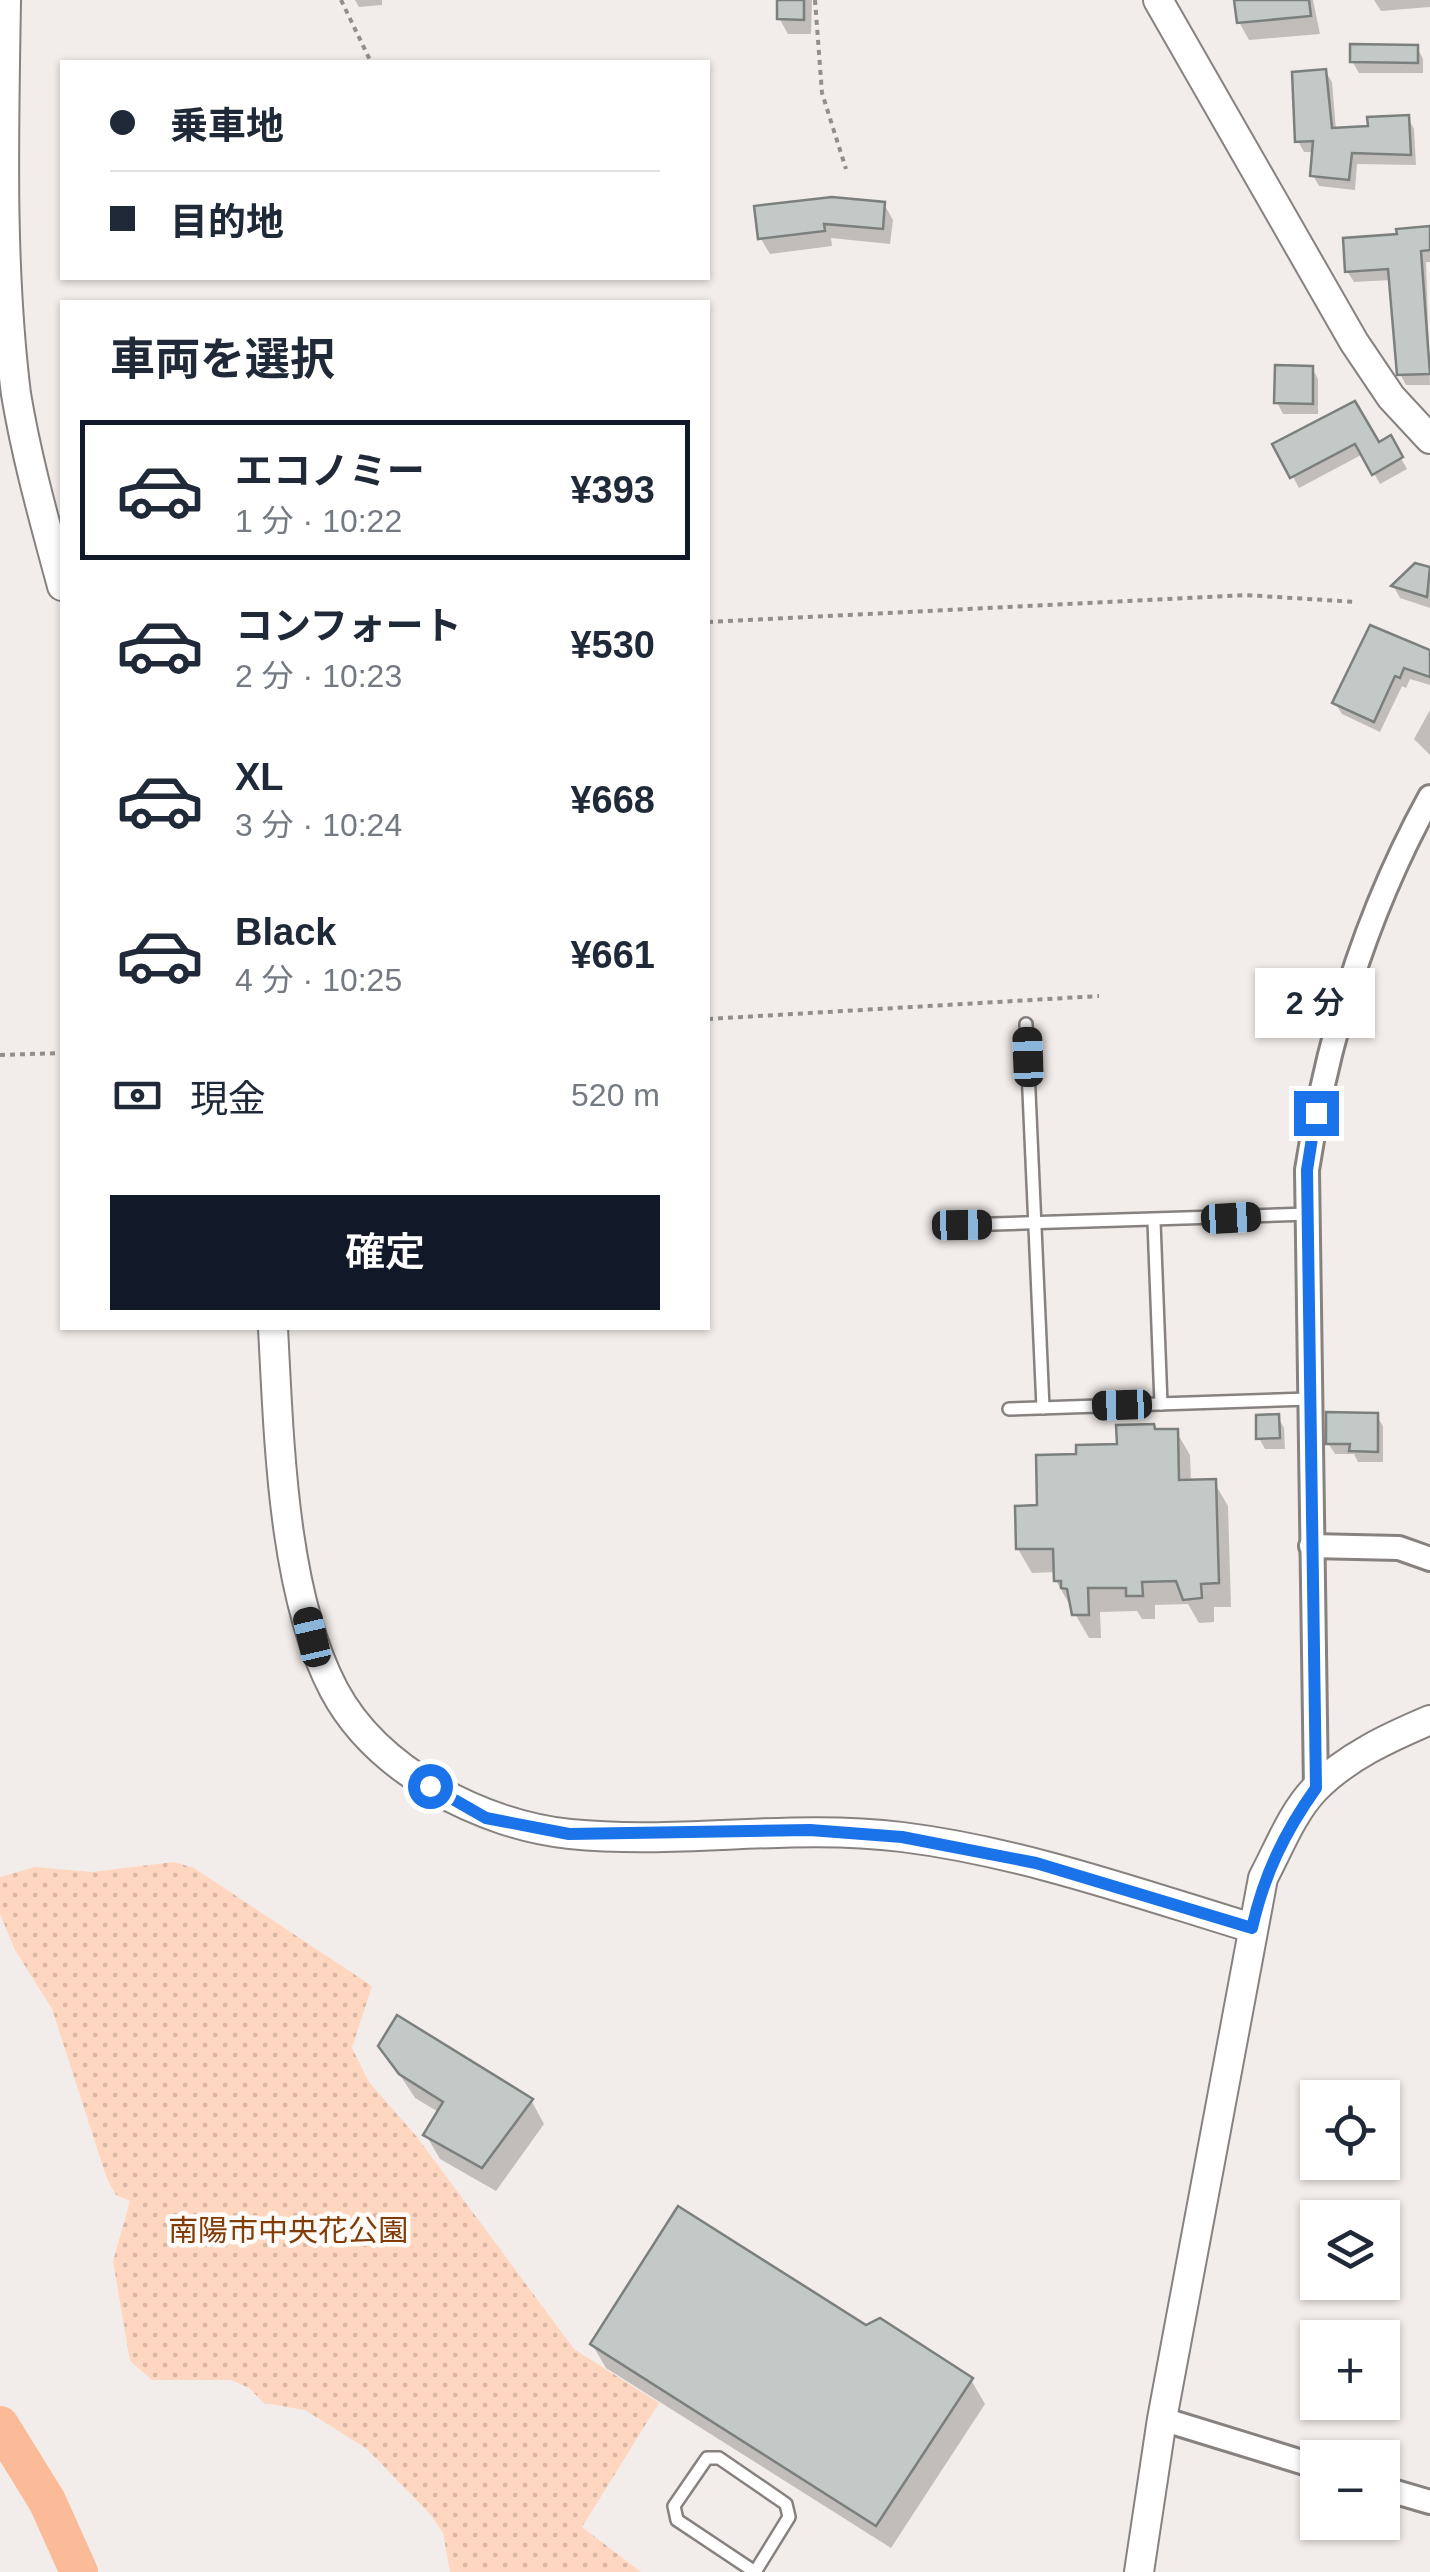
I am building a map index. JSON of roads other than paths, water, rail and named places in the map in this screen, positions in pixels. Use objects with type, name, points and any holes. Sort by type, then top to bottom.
[{"type":"street","points":[[6,0],[3,196],[8,321],[30,466],[60,578]]},
{"type":"street","points":[[1158,0],[1354,342],[1391,397],[1430,439]]},
{"type":"street","points":[[1316,1788],[1307,1170],[1320,1085],[1350,982],[1399,854],[1430,797]]},
{"type":"street","points":[[273,1330],[280,1462],[312,1637],[335,1692],[374,1740],[430,1786],[486,1818],[569,1834],[810,1830],[920,1840],[1036,1863],[1252,1928]]},
{"type":"street","points":[[1311,1546],[1399,1548],[1430,1559]]},
{"type":"street","points":[[1140,2572],[1162,2419],[1263,1878],[1292,1822],[1316,1788],[1378,1742],[1430,1720]]},
{"type":"street","points":[[1162,2419],[1300,2462]]},
{"type":"street","points":[[1400,2493],[1430,2502]]},
{"type":"lane","points":[[1026,1024],[1042,1408]]},
{"type":"lane","points":[[962,1225],[1154,1222],[1308,1214]]},
{"type":"lane","points":[[1154,1222],[1161,1404]]},
{"type":"lane","points":[[1010,1409],[1308,1400]]},
{"type":"lane","points":[[707,2458],[719,2458],[786,2504],[789,2517],[755,2572],[677,2520],[674,2506],[707,2458]]},
{"type":"waterway","points":[[0,2425],[47,2501],[79,2572]]},
{"type":"park label","name":"南陽市中央花公園","points":[[288,2231]]}]
